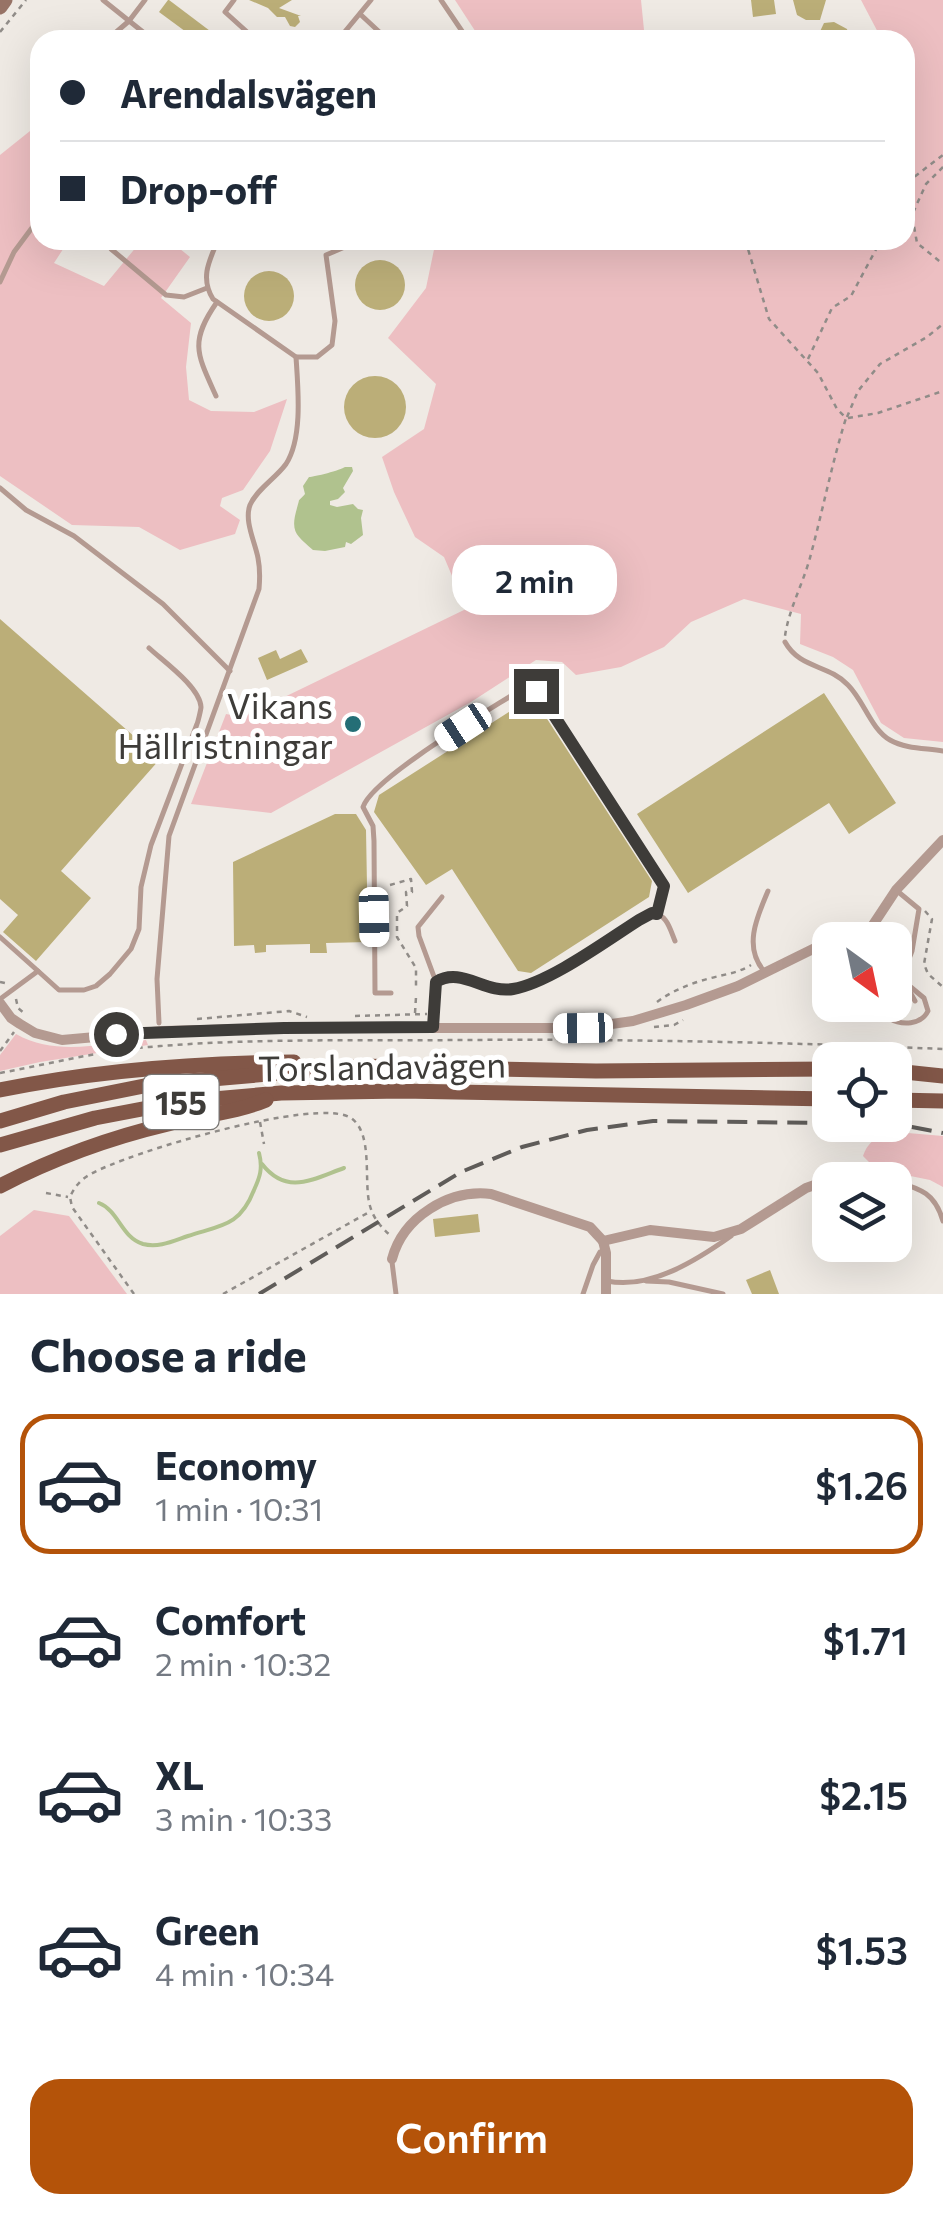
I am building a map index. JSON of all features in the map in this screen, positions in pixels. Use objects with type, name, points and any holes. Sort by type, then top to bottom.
[{"type":"main road","points":[[0,1090],[108,1072],[184,1066],[338,1061],[361,1066]]},
{"type":"main road","name":"Torslandavägen","points":[[0,1121],[64,1102],[154,1084],[361,1066],[596,1071],[812,1069]]},
{"type":"main road","points":[[912,1073],[943,1076]]},
{"type":"main road","name":"Torslandavägen","points":[[0,1145],[95,1118],[179,1102],[281,1094],[402,1091],[812,1099]]},
{"type":"main road","points":[[0,1186],[77,1150],[172,1123],[249,1107],[281,1094]]},
{"type":"main road","points":[[912,1100],[943,1101]]},
{"type":"street","points":[[0,7],[6,0]]},
{"type":"street","points":[[875,922],[896,890],[943,840]]},
{"type":"street","points":[[1,1004],[36,1033],[62,1040],[163,1031],[612,1025],[686,1006],[766,974],[812,950]]},
{"type":"street","points":[[603,1241],[650,1230],[714,1237],[741,1229],[812,1186]]},
{"type":"street","points":[[392,1259],[396,1242],[416,1219],[456,1196],[491,1194],[590,1227],[603,1241],[606,1253],[606,1294]]},
{"type":"lane","points":[[103,0],[140,30]]},
{"type":"lane","points":[[119,30],[145,0]]},
{"type":"lane","points":[[234,0],[225,12],[245,30]]},
{"type":"lane","points":[[346,30],[371,0]]},
{"type":"lane","points":[[441,0],[463,30]]},
{"type":"lane","points":[[360,14],[377,30]]},
{"type":"lane","points":[[0,282],[30,230]]},
{"type":"lane","points":[[112,250],[166,295],[184,297],[207,288]]},
{"type":"lane","points":[[214,250],[207,268],[207,288],[217,302],[296,357],[317,357],[332,345],[334,321],[326,254],[336,250]]},
{"type":"lane","points":[[216,396],[202,365],[198,344],[202,325],[217,302]]},
{"type":"lane","points":[[159,1024],[157,979],[169,836],[260,589],[249,507],[288,461],[293,447],[298,408],[296,357]]},
{"type":"lane","points":[[0,488],[26,510],[74,536],[163,604],[230,671]]},
{"type":"lane","points":[[785,642],[796,658],[844,681],[886,738],[904,746],[943,751]]},
{"type":"lane","points":[[0,937],[59,990],[72,992],[96,986],[131,949],[139,929],[140,887],[150,844],[201,708],[190,686],[149,648]]},
{"type":"lane","points":[[391,992],[376,993],[374,842],[364,801],[401,768],[525,687],[544,700],[664,886],[657,914]]},
{"type":"lane","points":[[896,890],[918,910],[912,951]]},
{"type":"lane","points":[[766,974],[757,963],[752,941],[756,918],[768,891]]},
{"type":"lane","points":[[433,1027],[436,982],[418,927],[442,897]]},
{"type":"lane","points":[[436,982],[454,975],[510,990],[536,982],[652,913],[666,919],[675,941]]},
{"type":"lane","points":[[1,1004],[12,989],[38,971]]},
{"type":"lane","points":[[896,1022],[925,1018],[928,1004],[912,987]]},
{"type":"lane","points":[[912,997],[915,1001]]},
{"type":"lane","points":[[914,1013],[914,1022]]},
{"type":"lane","points":[[912,1186],[934,1200],[943,1221]]},
{"type":"lane","points":[[606,1281],[621,1284],[674,1271],[702,1257],[741,1229]]},
{"type":"lane","points":[[583,1294],[592,1265],[600,1252],[606,1253]]},
{"type":"lane","points":[[392,1259],[396,1294]]},
{"type":"lane","points":[[638,1280],[669,1282],[723,1294]]},
{"type":"path","points":[[0,32],[26,0]]},
{"type":"path","points":[[915,176],[943,156]]},
{"type":"path","points":[[915,208],[926,184],[943,167]]},
{"type":"path","points":[[915,231],[917,242],[943,264]]},
{"type":"path","points":[[748,250],[769,318],[818,373],[846,418]]},
{"type":"path","points":[[807,360],[832,308],[850,296],[875,250]]},
{"type":"path","points":[[785,642],[834,456],[858,391],[880,364],[943,324]]},
{"type":"path","points":[[846,418],[878,413],[943,392]]},
{"type":"path","points":[[390,886],[411,879],[412,892],[406,892],[406,906],[397,914],[397,937],[416,968],[416,988]]},
{"type":"path","points":[[918,910],[927,911],[932,919],[925,970],[943,987]]},
{"type":"path","points":[[0,982],[8,983],[17,996],[23,1020],[0,1051]]},
{"type":"path","points":[[680,988],[682,995]]},
{"type":"path","points":[[415,1014],[416,997]]},
{"type":"path","points":[[196,1019],[289,1011],[309,1017]]},
{"type":"path","points":[[344,1016],[434,1014]]},
{"type":"path","points":[[645,1028],[674,1025],[683,1020]]},
{"type":"path","points":[[0,1074],[147,1047],[248,1042],[521,1040],[943,1049]]},
{"type":"path","points":[[134,1294],[72,1207],[70,1198],[76,1186],[88,1175],[128,1158],[216,1130],[260,1121],[329,1113],[354,1120],[362,1132],[369,1203],[377,1222],[396,1242]]},
{"type":"path","points":[[260,1121],[264,1144]]},
{"type":"path","points":[[46,1193],[70,1198]]},
{"type":"path","points":[[224,1294],[372,1210]]},
{"type":"shaded area","points":[[455,0],[641,0],[644,30],[474,30]]},
{"type":"shaded area","points":[[861,0],[943,0],[943,742],[904,738],[881,723],[853,670],[800,644],[801,614],[744,599],[691,622],[664,647],[621,667],[576,675],[562,662],[536,660],[471,702],[271,813],[191,804],[226,714],[243,717],[466,609],[444,557],[415,537],[382,457],[424,429],[436,384],[388,338],[426,288],[434,250],[915,250],[915,30],[877,30]]},
{"type":"shaded area","points":[[30,131],[30,250],[62,250],[54,263],[104,286],[134,250],[181,250],[190,257],[161,298],[191,323],[186,367],[189,400],[211,411],[254,412],[287,399],[270,451],[243,490],[222,498],[220,506],[240,520],[235,534],[180,550],[139,527],[72,525],[0,476],[0,155]]},
{"type":"shaded area","points":[[352,467],[353,471],[343,488],[345,492],[330,501],[330,505],[353,504],[363,510],[363,535],[351,544],[346,542],[345,547],[313,550],[295,528],[299,500],[305,494],[303,486],[309,477]]},
{"type":"shaded area","points":[[16,1034],[64,1047],[146,1040],[148,1045],[0,1071],[0,1055]]},
{"type":"shaded area","points":[[912,1133],[943,1136],[943,1187],[912,1176],[912,1162],[869,1162],[863,1156],[872,1142],[912,1142]]},
{"type":"shaded area","points":[[34,1210],[69,1216],[127,1294],[0,1294],[0,1236]]},
{"type":"building","points":[[168,0],[208,30],[183,30],[159,12]]},
{"type":"building","points":[[249,0],[292,0],[279,8],[301,16],[300,22],[290,26],[285,17],[277,17],[268,8]]},
{"type":"building","points":[[751,0],[774,0],[776,14],[753,17]]},
{"type":"building","points":[[793,0],[826,0],[820,20],[797,15]]},
{"type":"building","points":[[834,22],[847,30],[821,30],[824,23]]},
{"type":"building","points":[[380,260],[398,267],[405,285],[398,303],[380,310],[362,303],[355,285],[362,267]]},
{"type":"building","points":[[269,271],[287,278],[294,296],[287,314],[269,321],[251,314],[244,296],[251,278]]},
{"type":"building","points":[[375,376],[397,385],[406,407],[397,429],[375,438],[353,429],[344,407],[353,385]]},
{"type":"building","points":[[0,619],[160,759],[61,871],[91,898],[36,961],[3,932],[18,915],[0,899]]},
{"type":"building","points":[[301,649],[308,662],[267,680],[258,658],[276,650],[280,659]]},
{"type":"building","points":[[824,693],[896,803],[849,834],[829,803],[688,893],[637,814]]},
{"type":"building","points":[[523,703],[540,708],[652,881],[649,897],[531,973],[518,971],[452,869],[426,885],[374,812],[379,795]]},
{"type":"building","points":[[335,814],[356,814],[366,830],[368,942],[326,943],[327,953],[310,953],[310,944],[266,945],[266,952],[255,953],[254,945],[234,946],[233,862]]},
{"type":"building","points":[[478,1214],[480,1232],[435,1237],[433,1219]]},
{"type":"building","points":[[770,1270],[779,1294],[752,1294],[746,1280]]},
{"type":"waterway","points":[[99,1203],[136,1241],[149,1245],[171,1242],[220,1226],[243,1211],[259,1177],[259,1153]]},
{"type":"waterway","points":[[262,1164],[271,1174],[291,1182],[311,1180],[344,1168]]},
{"type":"railway","points":[[259,1294],[461,1172],[522,1147],[587,1130],[653,1121],[812,1123]]},
{"type":"railway","points":[[912,1127],[943,1133]]},
{"type":"place","name":"Vikans Hällristningar","points":[[353,724]]},
{"type":"route","points":[[116,1034],[433,1027],[436,982],[444,977],[454,975],[510,990],[554,973],[639,920],[657,914],[664,886],[536,691]]}]
